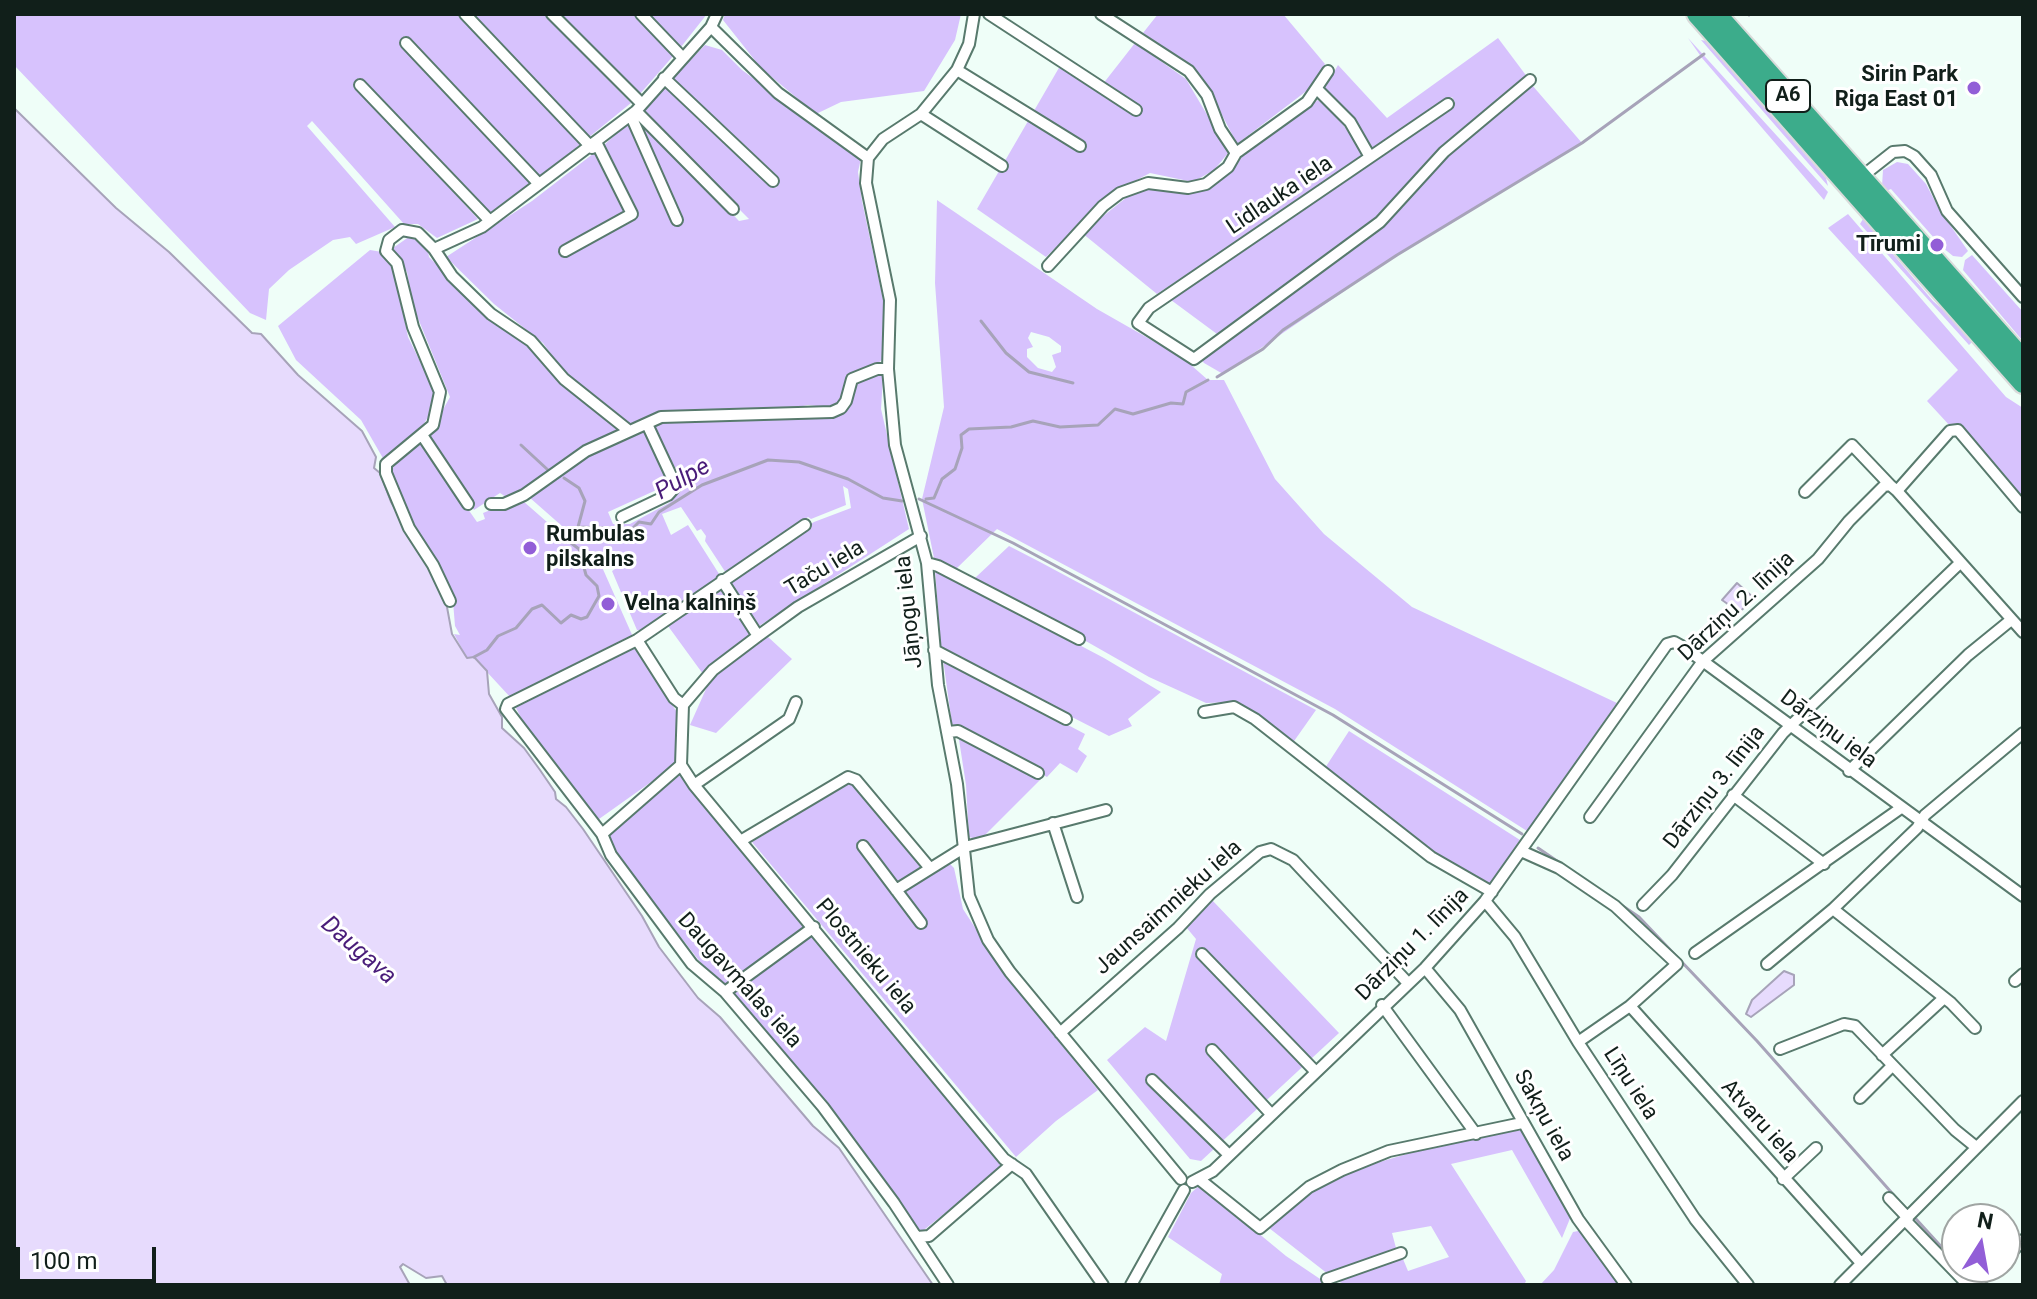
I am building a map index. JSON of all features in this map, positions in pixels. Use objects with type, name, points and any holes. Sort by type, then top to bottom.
[{"type":"highway","name":"A6","points":[[1697,14],[2023,360]]},
{"type":"highway","name":"A6","points":[[1716,14],[2023,383]]},
{"type":"street","points":[[465,14],[594,146],[632,214],[565,251]]},
{"type":"street","points":[[552,14],[636,110],[733,209]]},
{"type":"street","points":[[641,14],[683,58]]},
{"type":"street","points":[[434,249],[490,221],[594,146],[636,110],[711,27],[717,14]]},
{"type":"street","points":[[711,27],[778,93],[868,158],[883,139],[921,114],[957,70],[969,44],[974,14]]},
{"type":"street","points":[[989,14],[1136,110]]},
{"type":"street","points":[[1101,14],[1189,71],[1207,95],[1220,129],[1236,153]]},
{"type":"street","points":[[406,43],[539,184]]},
{"type":"street","points":[[957,70],[1080,146]]},
{"type":"street","points":[[1048,266],[1103,206],[1120,193],[1148,183],[1188,188],[1206,184],[1228,167],[1236,153],[1318,90],[1328,71]]},
{"type":"street","points":[[664,78],[773,181]]},
{"type":"street","name":"Lidlauka iela","points":[[1448,104],[1149,308],[1138,323],[1194,359],[1380,222],[1444,152],[1530,80]]},
{"type":"street","points":[[360,85],[490,221]]},
{"type":"street","points":[[1318,90],[1350,122],[1370,157]]},
{"type":"street","points":[[636,110],[677,220]]},
{"type":"street","points":[[921,114],[1002,166]]},
{"type":"street","points":[[1854,182],[1893,152],[1905,151],[1914,156],[1931,175],[1947,211],[2023,297]]},
{"type":"street","name":"Jāņogu iela","points":[[868,158],[866,183],[890,300],[888,369],[899,464],[927,563],[934,650],[965,847],[969,896],[988,940],[1060,1033],[1189,1182],[1260,1228],[1309,1187],[1342,1170],[1389,1151],[1476,1134]]},
{"type":"street","points":[[450,601],[433,565],[409,528],[386,473],[386,464],[433,425],[440,392],[413,327],[397,263],[386,247],[395,235],[410,230],[434,249],[452,276],[491,314],[531,341],[564,379],[628,430]]},
{"type":"street","points":[[491,504],[504,504],[524,495],[586,451],[628,430],[676,415],[776,416],[808,410],[832,412],[841,408],[846,401],[852,379],[877,369],[888,369]]},
{"type":"street","points":[[622,517],[668,495],[676,486],[647,424]]},
{"type":"street","name":"Dārziņu 2. līnija","points":[[1590,817],[1703,661],[1818,559],[1884,486],[1894,488],[1950,431],[1965,435],[2023,507]]},
{"type":"street","points":[[422,435],[468,504]]},
{"type":"street","points":[[1805,492],[1852,445],[2023,632]]},
{"type":"street","points":[[602,834],[681,765],[683,705],[674,698],[637,640],[805,525]]},
{"type":"street","name":"Taču iela","points":[[683,705],[713,670],[798,607],[921,536]]},
{"type":"street","points":[[927,563],[1079,639]]},
{"type":"street","name":"Dārziņu 3. līnija","points":[[1643,905],[1672,875],[1733,795],[1791,727],[1960,563]]},
{"type":"street","points":[[722,580],[758,636]]},
{"type":"street","points":[[1849,771],[1968,655],[2011,620]]},
{"type":"street","name":"Daugavmalas iela","points":[[637,640],[508,704],[508,716],[602,834],[611,855],[692,964],[725,992],[823,1107],[948,1285]]},
{"type":"street","name":"Dārziņu iela","points":[[1626,704],[1667,644],[1674,642],[2023,896]]},
{"type":"street","points":[[934,650],[1066,719]]},
{"type":"street","points":[[694,785],[789,719],[796,702]]},
{"type":"street","name":"Dārziņu 1. līnija","points":[[1189,1182],[1229,1155],[1382,1005],[1425,968],[1488,896],[1626,704]]},
{"type":"street","points":[[1204,712],[1234,707],[1255,719],[1431,857],[1488,896]]},
{"type":"street","points":[[948,732],[958,731],[1038,773]]},
{"type":"street","points":[[1767,964],[1833,909],[1920,822],[2023,733]]},
{"type":"street","name":"Plostnieku iela","points":[[681,765],[694,785],[1012,1164],[1026,1174],[1103,1285]]},
{"type":"street","points":[[742,840],[848,777],[858,782],[929,867]]},
{"type":"street","points":[[1733,795],[1824,864]]},
{"type":"street","points":[[1695,953],[1901,808]]},
{"type":"street","points":[[896,890],[965,847],[1013,837],[1106,810]]},
{"type":"street","points":[[1053,823],[1077,897]]},
{"type":"street","points":[[863,846],[921,923]]},
{"type":"street","name":"Jaunsaimnieku iela","points":[[1060,1033],[1178,928],[1210,894],[1260,852],[1271,849],[1293,860],[1407,982]]},
{"type":"street","points":[[1521,851],[1559,868],[1615,906],[1677,964],[1630,1006],[1578,1042]]},
{"type":"street","name":"Līņu iela","points":[[1488,896],[1578,1042],[1695,1219],[1748,1285]]},
{"type":"street","points":[[1833,909],[1944,998],[1975,1028]]},
{"type":"street","points":[[725,992],[814,927]]},
{"type":"street","points":[[1202,954],[1315,1071]]},
{"type":"street","name":"Sakņu iela","points":[[1425,968],[1460,1010],[1578,1219],[1626,1285]]},
{"type":"street","points":[[1882,1055],[1944,998]]},
{"type":"street","points":[[1382,1005],[1476,1134],[1522,1123]]},
{"type":"street","name":"Atvaru iela","points":[[1630,1006],[1861,1263]]},
{"type":"street","points":[[1780,1049],[1844,1024],[1855,1026],[1955,1130],[1976,1147]]},
{"type":"street","points":[[1212,1050],[1271,1114]]},
{"type":"street","points":[[1860,1098],[1892,1066]]},
{"type":"street","points":[[1152,1080],[1229,1155]]},
{"type":"street","points":[[1840,1285],[2023,1101]]},
{"type":"street","points":[[1783,1179],[1816,1148]]},
{"type":"street","points":[[917,1237],[929,1236],[991,1186],[1012,1164]]},
{"type":"street","points":[[1131,1285],[1189,1182]]},
{"type":"street","points":[[1889,1198],[1970,1285]]},
{"type":"street","points":[[1327,1279],[1401,1253]]},
{"type":"shaded area","points":[[14,14],[460,14],[582,143],[539,177],[405,36],[400,41],[532,182],[488,214],[359,78],[354,84],[478,219],[437,238],[418,224],[404,224],[312,121],[307,126],[395,227],[356,244],[350,237],[333,240],[289,270],[269,289],[266,320],[250,313],[14,65]]},
{"type":"shaded area","points":[[471,14],[544,14],[631,103],[588,138]]},
{"type":"shaded area","points":[[558,14],[635,14],[674,55],[639,95]]},
{"type":"shaded area","points":[[649,14],[707,14],[681,47]]},
{"type":"shaded area","points":[[725,14],[961,14],[955,40],[924,91],[841,102],[816,114],[761,68],[723,20]]},
{"type":"shaded area","points":[[1158,14],[1283,14],[1325,64],[1313,86],[1237,144],[1205,82],[1183,60],[1143,33]]},
{"type":"shaded area","points":[[1498,38],[1528,78],[1446,145],[1373,223],[1217,334],[1171,300],[1455,103],[1452,97],[1373,149],[1353,118],[1325,88],[1338,65],[1387,118]]},
{"type":"shaded area","points":[[1688,38],[1828,192],[1824,200],[1702,58]]},
{"type":"shaded area","points":[[1701,40],[1706,41],[1826,178],[1828,186]]},
{"type":"shaded area","points":[[1135,43],[1186,79],[1229,152],[1214,170],[1193,182],[1150,173],[1112,193],[1046,257],[977,209],[1060,66],[1099,89]]},
{"type":"shaded area","points":[[705,45],[722,50],[742,70],[861,158],[858,172],[862,201],[885,309],[883,359],[874,366],[851,374],[841,401],[833,408],[808,405],[772,412],[664,411],[629,426],[569,379],[543,343],[494,304],[446,257],[532,201],[598,150],[625,212],[635,216],[602,147],[630,121],[677,226],[680,224],[635,117],[638,115],[739,221],[749,219],[641,111],[665,86],[776,188],[779,182],[670,81]]},
{"type":"shaded area","points":[[1532,85],[1582,143],[1397,255],[1223,374],[1204,363],[1200,358],[1309,281],[1390,217],[1431,171]]},
{"type":"shaded area","points":[[1318,100],[1336,115],[1366,156],[1157,294],[1082,233],[1127,197],[1152,188],[1174,193],[1204,191],[1235,167],[1246,151]]},
{"type":"shaded area","points":[[1897,162],[1908,164],[1926,184],[1968,251],[1962,257],[1953,256],[1942,247],[1891,189],[1886,191],[1882,186],[1883,170]]},
{"type":"shaded area","points":[[937,200],[1097,309],[1183,358],[1208,380],[1224,380],[1275,479],[1324,534],[1412,607],[1617,703],[1527,831],[1335,709],[997,529],[956,569],[934,558],[922,499],[944,407],[935,283]],"holes":[[[1031,332],[1049,337],[1061,346],[1061,352],[1052,355],[1056,367],[1052,372],[1038,368],[1027,357],[1027,349],[1033,347],[1028,338]]]},
{"type":"shaded area","points":[[1848,214],[2006,397],[2023,408],[2023,505],[1927,401],[1958,370],[1828,228]]},
{"type":"shaded area","points":[[1863,219],[1933,301],[1975,339],[1969,345],[1860,224]]},
{"type":"shaded area","points":[[413,234],[428,250],[429,257],[483,311],[532,348],[621,430],[583,448],[518,493],[506,497],[500,493],[474,510],[429,435],[450,397],[413,306],[407,272],[393,248]]},
{"type":"shaded area","points":[[370,250],[382,252],[393,264],[408,337],[435,392],[431,412],[422,427],[384,460],[361,420],[296,360],[278,326]]},
{"type":"shaded area","points":[[1972,255],[2023,312],[2023,349],[2018,344],[2022,340],[1963,270],[1965,260]]},
{"type":"shaded area","points":[[879,373],[883,377],[881,409],[909,529],[759,626],[728,579],[814,522],[851,508],[848,489],[843,486],[846,505],[811,519],[808,517],[726,573],[705,541],[706,536],[701,529],[697,531],[681,507],[662,514],[671,535],[688,525],[721,577],[643,631],[637,630],[612,571],[629,560],[623,557],[615,561],[609,557],[603,561],[602,567],[633,637],[511,698],[474,658],[467,658],[454,634],[460,635],[455,626],[452,589],[404,512],[390,474],[397,460],[421,442],[477,522],[485,519],[483,513],[498,507],[501,511],[523,501],[569,538],[571,534],[529,497],[591,452],[641,431],[650,436],[674,482],[608,512],[613,524],[630,524],[669,503],[686,486],[651,427],[662,421],[835,415],[856,381]]},
{"type":"shaded area","points":[[1009,546],[1316,710],[1292,744],[1235,702],[1206,703],[1149,677],[975,578]]},
{"type":"shaded area","points":[[935,569],[1104,658],[1161,692],[1128,719],[1132,726],[1109,736],[941,650]]},
{"type":"shaded area","points":[[721,586],[753,632],[703,674],[668,626]]},
{"type":"shaded area","points":[[767,636],[792,659],[716,733],[690,725],[710,680]]},
{"type":"shaded area","points":[[635,647],[680,717],[675,765],[592,824],[544,763],[515,706]]},
{"type":"shaded area","points":[[943,659],[1085,734],[1078,749],[1087,756],[1077,773],[1060,763],[1047,777],[952,724]]},
{"type":"shaded area","points":[[1349,731],[1520,840],[1491,885],[1434,853],[1325,768]]},
{"type":"shaded area","points":[[958,733],[1043,777],[980,840],[969,837],[966,785]]},
{"type":"shaded area","points":[[680,775],[803,927],[724,985],[708,972],[604,839]]},
{"type":"shaded area","points":[[858,782],[929,877],[950,864],[954,868],[963,909],[1007,977],[1098,1090],[1056,1121],[1016,1157],[752,842],[848,783]]},
{"type":"shaded area","points":[[1212,900],[1339,1033],[1201,1161],[1190,1159],[1107,1060],[1145,1027],[1166,1041],[1196,939],[1186,927]]},
{"type":"shaded area","points":[[811,937],[1003,1167],[920,1233],[837,1118],[732,992]]},
{"type":"shaded area","points":[[1521,1130],[1571,1216],[1562,1238],[1512,1150],[1451,1164],[1526,1281],[1524,1285],[1347,1285],[1337,1281],[1403,1259],[1408,1271],[1449,1257],[1431,1226],[1392,1233],[1396,1248],[1328,1274],[1269,1228],[1312,1191],[1352,1170],[1438,1145]]},
{"type":"shaded area","points":[[1200,1185],[1286,1256],[1329,1285],[1219,1285],[1222,1274],[1168,1237],[1191,1193]]},
{"type":"shaded area","points":[[1583,1230],[1619,1285],[1540,1285],[1554,1270],[1573,1232]]},
{"type":"water","name":"Daugava","points":[[14,108],[116,208],[169,252],[252,333],[261,334],[298,375],[362,431],[376,457],[374,468],[380,473],[391,502],[431,566],[439,589],[444,591],[452,634],[467,658],[474,657],[487,671],[489,694],[502,717],[502,728],[524,748],[555,792],[556,799],[583,829],[642,916],[659,947],[698,998],[720,1017],[813,1126],[839,1148],[933,1285],[447,1285],[442,1276],[426,1278],[403,1264],[400,1267],[410,1285],[14,1285]]},
{"type":"water","points":[[1737,583],[1755,599],[1739,612],[1722,600]]},
{"type":"water","points":[[1784,971],[1794,975],[1794,985],[1751,1017],[1746,1014],[1752,1000]]},
{"type":"waterway","points":[[1217,377],[1263,349],[1283,330],[1397,255],[1582,143],[1704,54]]},
{"type":"waterway","points":[[981,321],[1006,353],[1029,372],[1073,383]]},
{"type":"waterway","points":[[926,499],[934,498],[942,479],[955,469],[962,448],[961,435],[969,429],[1011,427],[1033,421],[1060,427],[1098,425],[1115,409],[1133,414],[1171,403],[1183,404],[1186,392],[1208,380]]},
{"type":"waterway","points":[[521,445],[548,470]]},
{"type":"waterway","name":"Pulpe","points":[[474,657],[487,650],[498,636],[516,628],[532,609],[542,605],[561,623],[571,615],[581,619],[587,617],[599,596],[597,586],[586,575],[579,549],[571,543],[578,527],[632,529],[639,522],[651,524],[659,512],[702,485],[768,460],[799,462],[848,479],[883,498],[902,501]]},
{"type":"waterway","points":[[564,478],[579,488],[585,501],[578,527]]},
{"type":"waterway","points":[[919,499],[1013,543],[1333,715],[1522,834]]},
{"type":"waterway","points":[[1538,848],[1639,917],[1757,1041],[1907,1210]]},
{"type":"waterway","points":[[1916,1219],[1941,1246]]},
{"type":"place","name":"Sirin Park Riga East 01","points":[[1974,88]]},
{"type":"place","name":"Tīrumi","points":[[1937,245]]},
{"type":"place","name":"Rumbulas pilskalns","points":[[530,548]]},
{"type":"place","name":"Velna kalniņš","points":[[608,604]]}]
